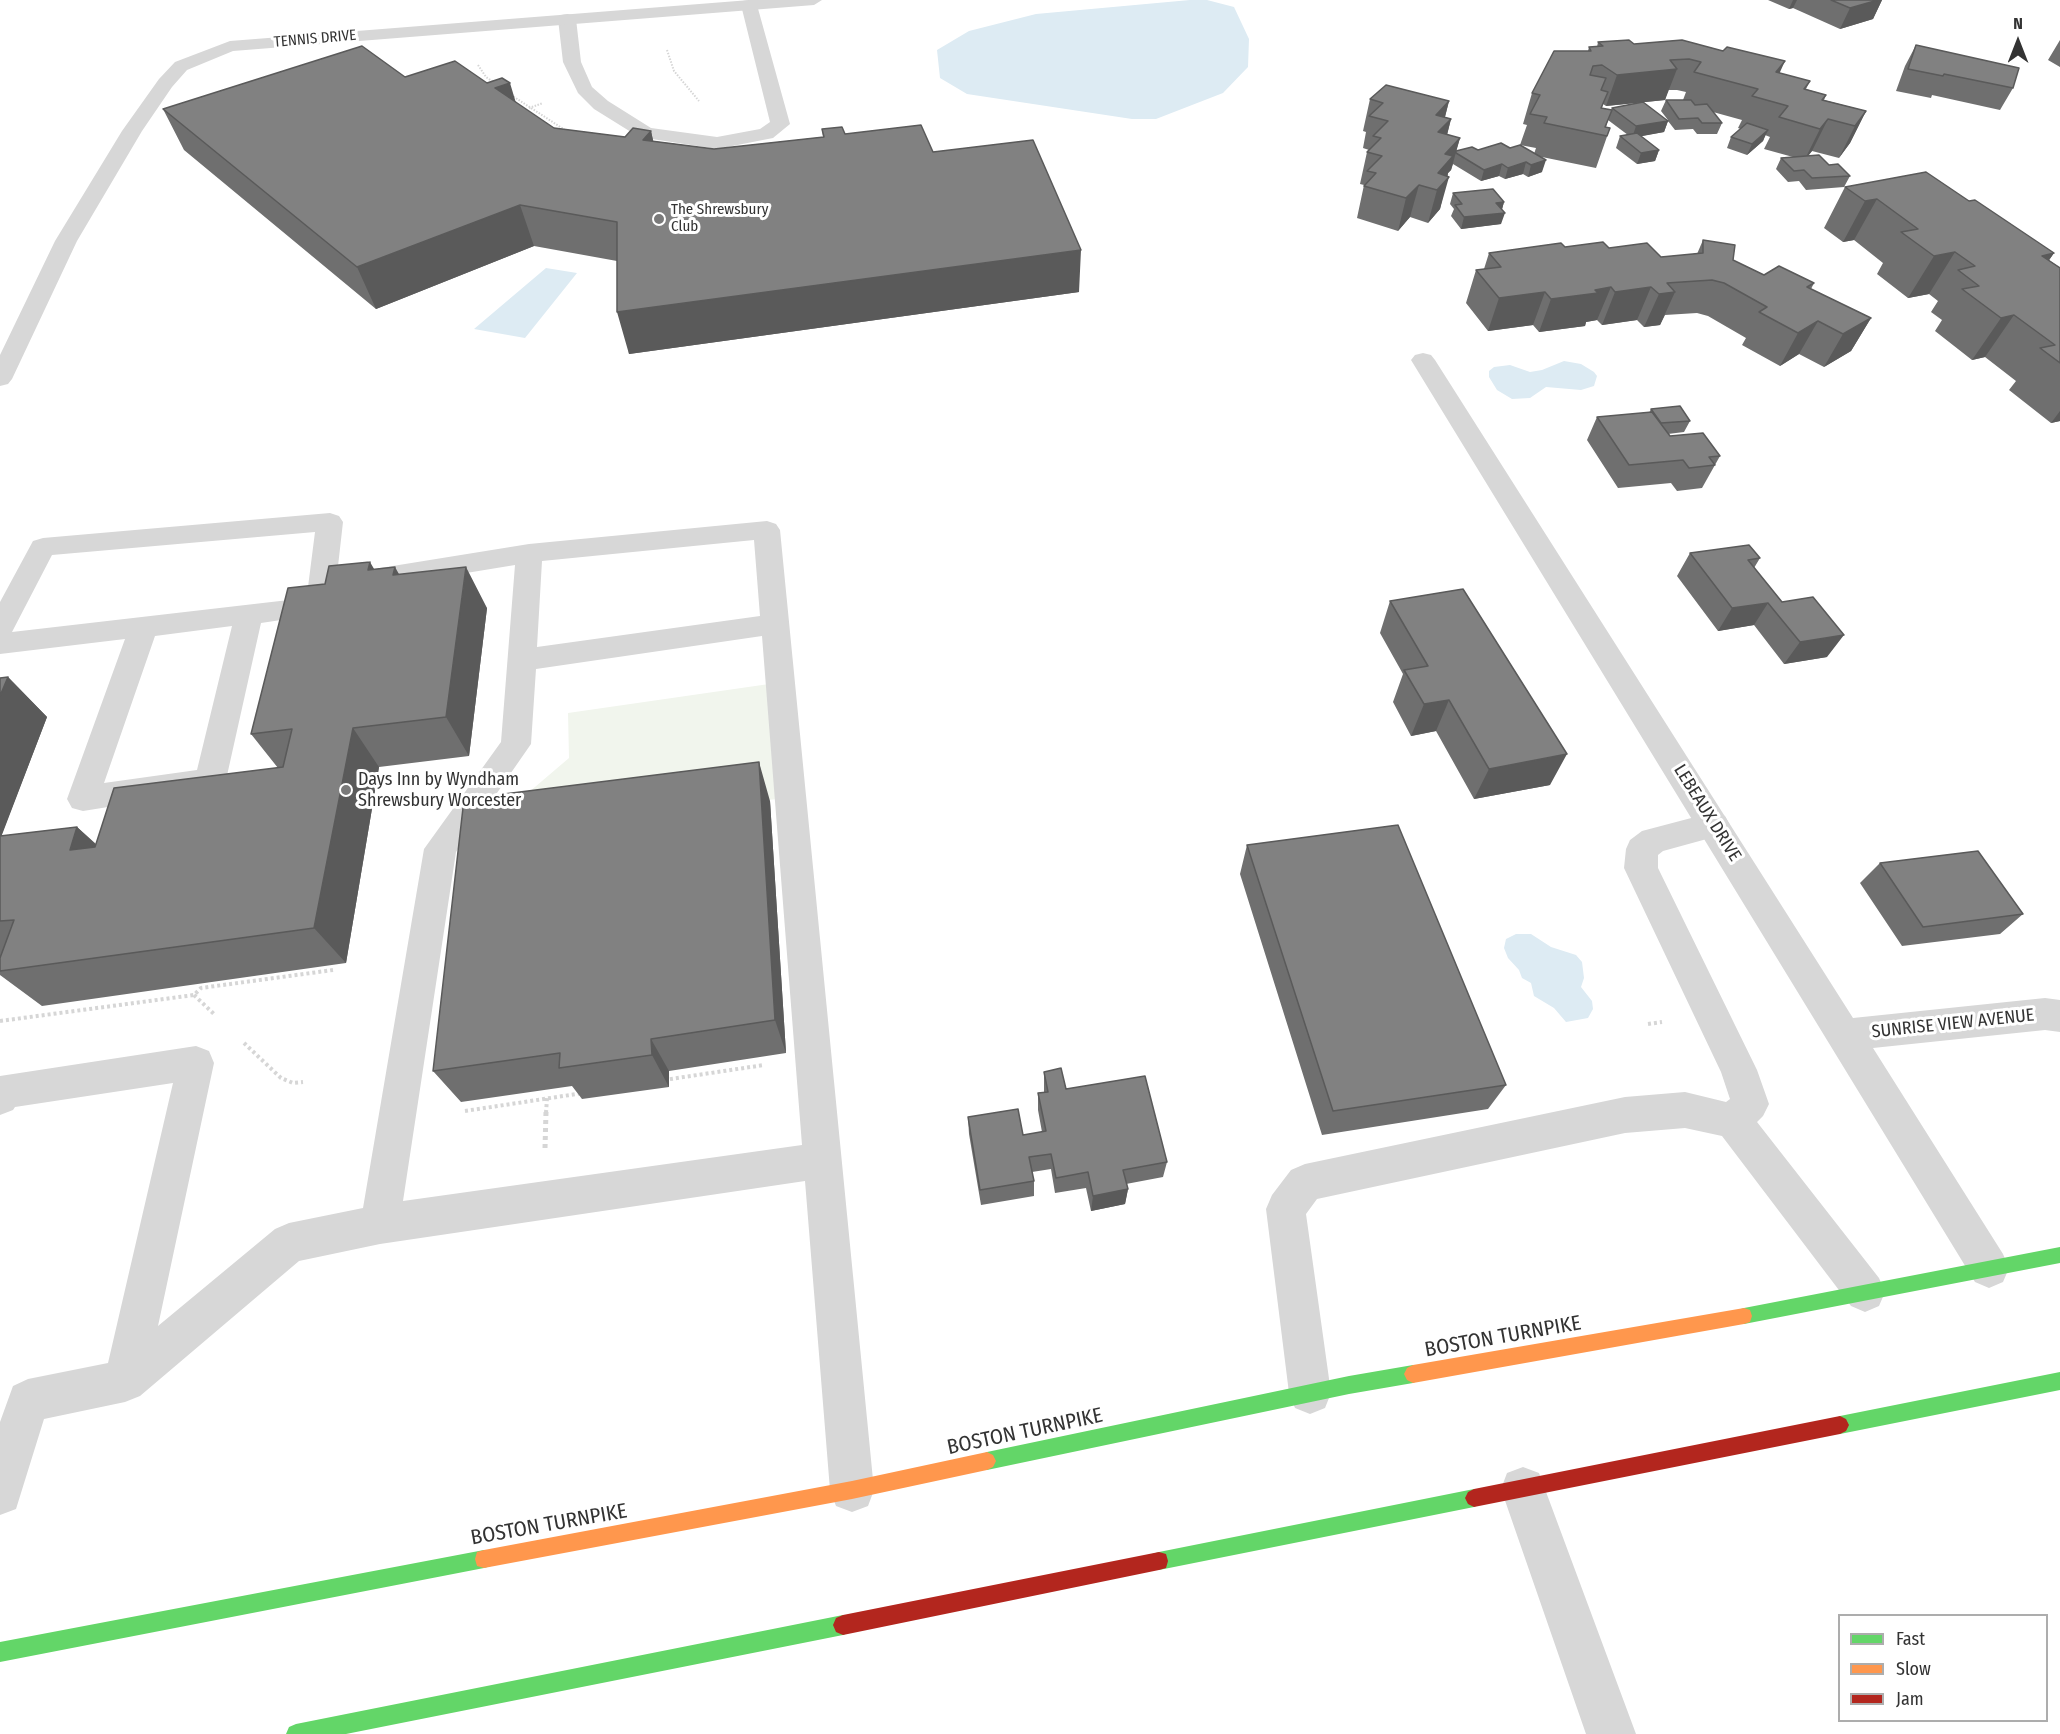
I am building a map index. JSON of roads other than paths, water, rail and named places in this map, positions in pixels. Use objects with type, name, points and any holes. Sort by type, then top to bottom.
[{"type":"highway","name":"BOSTON TURNPIKE","points":[[0,1652],[852,1490],[1310,1393],[1751,1315],[2060,1255]]},
{"type":"highway","points":[[296,1734],[2060,1381]]},
{"type":"street","name":"TENNIS DRIVE","points":[[0,379],[66,241],[132,132],[165,83],[181,66],[230,46],[814,0]]},
{"type":"street","points":[[567,19],[572,62],[584,88],[601,105],[646,134],[717,143],[766,134],[780,124],[749,5]]},
{"type":"street","name":"LEBEAUX DRIVE","points":[[1423,360],[1989,1268]]},
{"type":"street","points":[[0,629],[43,547],[330,522],[318,606],[0,644]]},
{"type":"street","points":[[322,587],[529,553],[767,530],[852,1490]]},
{"type":"street","points":[[380,1224],[440,849],[516,744],[529,553]]},
{"type":"street","points":[[143,627],[83,799],[210,780],[249,615]]},
{"type":"street","points":[[522,660],[776,624]]},
{"type":"street","points":[[1714,825],[1653,840],[1642,849],[1641,868],[1739,1070],[1750,1104],[1733,1121]]},
{"type":"street","name":"SUNRISE VIEW AVENUE","points":[[1845,1035],[2045,1014],[2060,1016]]},
{"type":"street","points":[[0,1098],[2,1092],[196,1063],[125,1380]]},
{"type":"street","points":[[1310,1393],[1286,1209],[1305,1183],[1625,1115],[1685,1110],[1733,1121],[1865,1292]]},
{"type":"street","points":[[0,1493],[14,1403],[125,1380],[289,1243],[380,1224],[824,1160]]},
{"type":"street","points":[[1523,1489],[1611,1734]]},
{"type":"place","name":"The Shrewsbury Club","points":[[659,219]]},
{"type":"place","name":"Days Inn by Wyndham Shrewsbury Worcester","points":[[346,790]]}]
